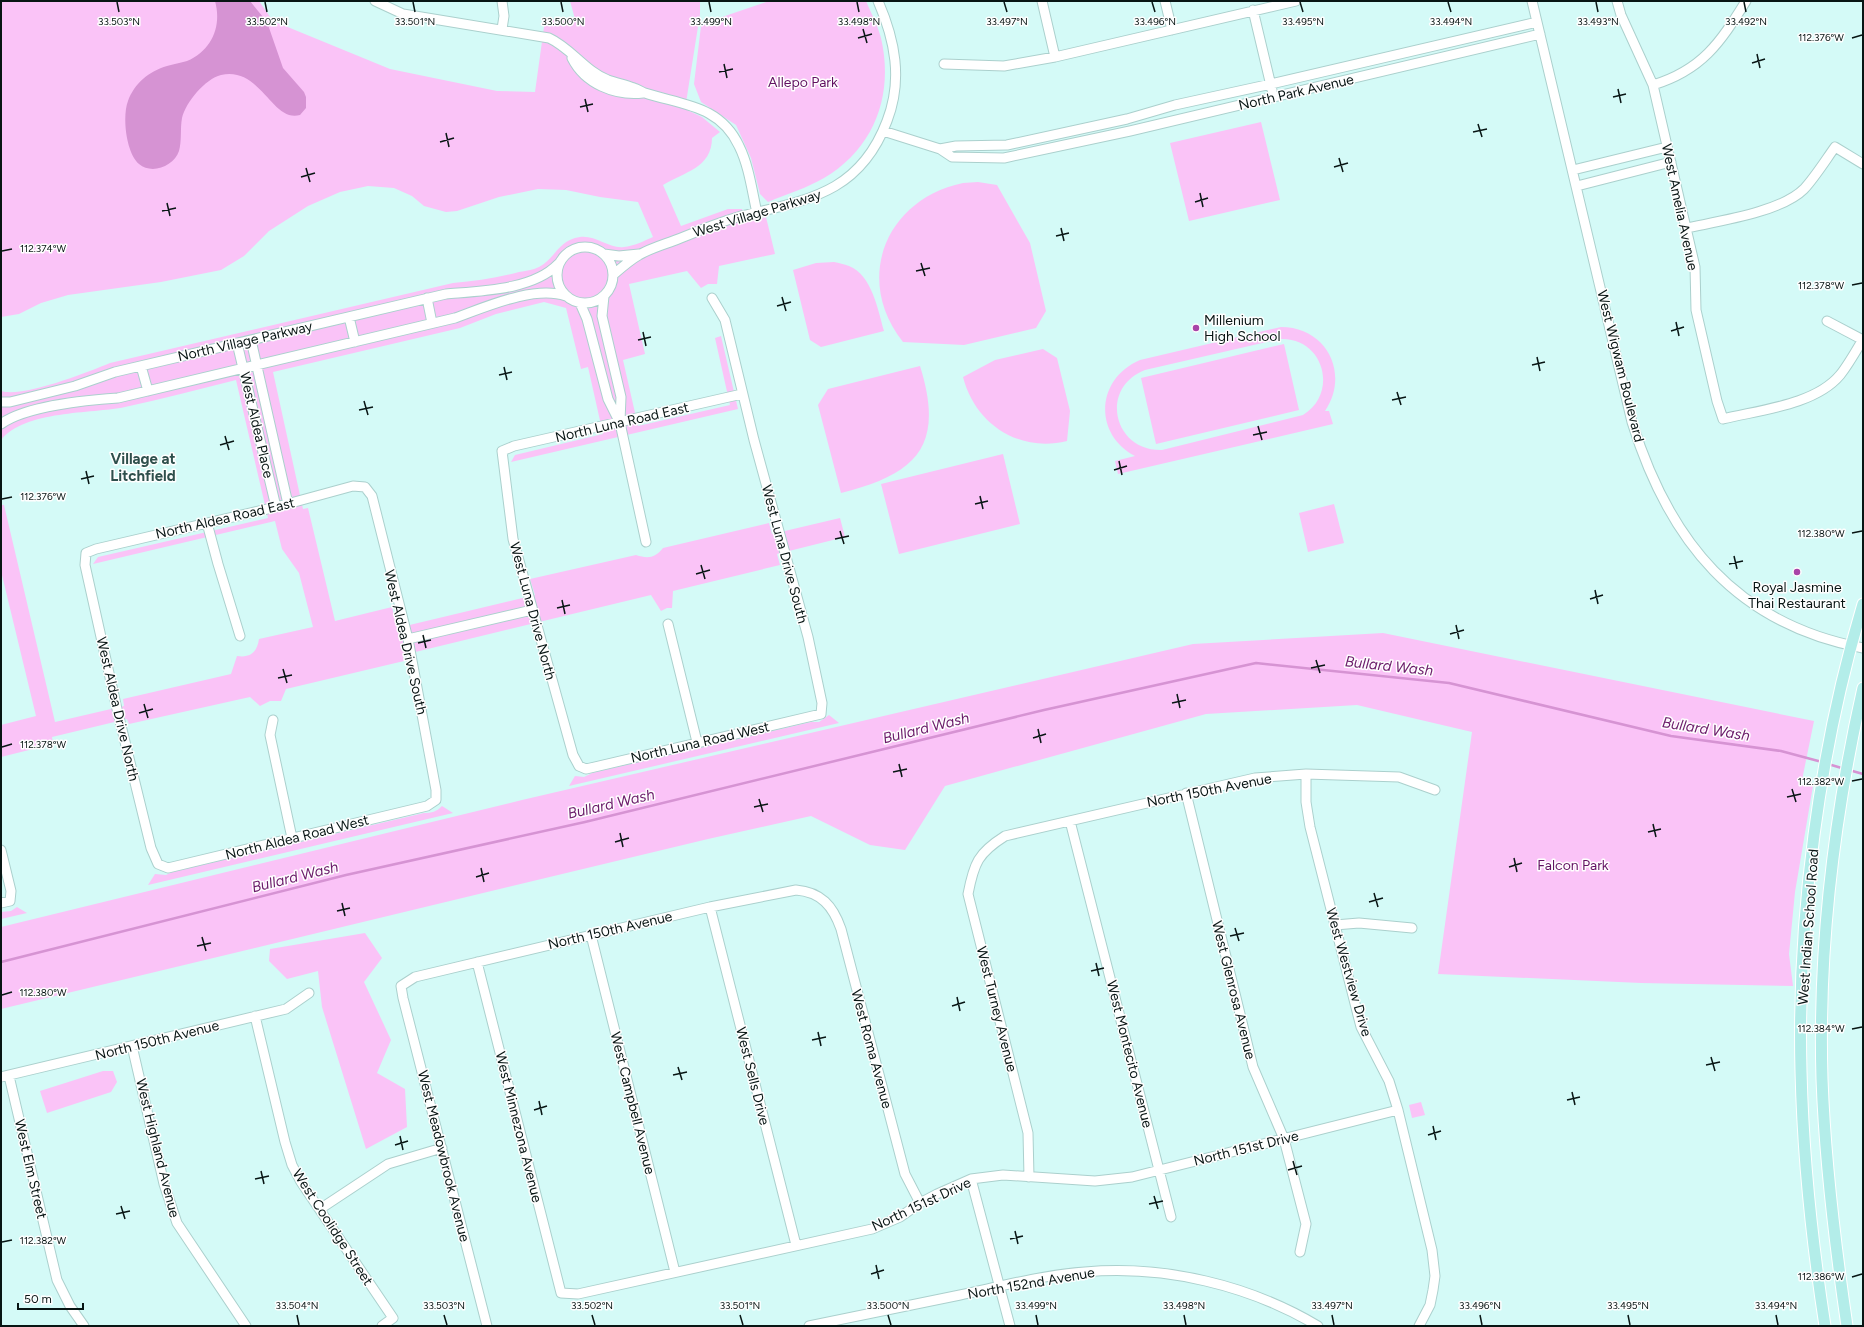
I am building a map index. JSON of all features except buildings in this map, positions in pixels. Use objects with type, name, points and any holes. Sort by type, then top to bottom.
[{"type":"main road","name":"West Indian School Road","points":[[1825,1326],[1816,1266],[1803,1135],[1801,1002],[1807,899],[1823,785],[1850,645],[1863,604]]},
{"type":"main road","name":"West Indian School Road","points":[[1847,1326],[1829,1197],[1822,1056],[1826,924],[1841,799],[1863,688]]},
{"type":"street","points":[[375,1],[403,14],[502,29],[549,38],[560,44],[571,55],[577,67],[587,77],[598,84],[614,87],[632,94],[643,93],[689,104],[706,112],[721,122],[734,137],[742,154],[757,213]]},
{"type":"street","points":[[502,1],[504,8],[502,29]]},
{"type":"street","name":"West Village Parkway","points":[[613,275],[640,254],[718,223],[809,200],[833,188],[852,174],[876,145],[884,131],[894,94],[896,57],[890,29],[878,1]]},
{"type":"street","points":[[1042,1],[1055,57]]},
{"type":"street","points":[[1165,1],[1172,30]]},
{"type":"street","points":[[944,64],[1004,66],[1055,57],[1296,1]]},
{"type":"street","name":"West Wigwam Boulevard","points":[[1532,1],[1632,422],[1653,478],[1672,514],[1690,543],[1716,573],[1749,602],[1784,623],[1818,637],[1863,648]]},
{"type":"street","name":"West Amelia Avenue","points":[[1617,1],[1621,15],[1653,85],[1695,267],[1696,310],[1717,401],[1723,419],[1799,401],[1820,392],[1839,376],[1863,339]]},
{"type":"street","points":[[1653,85],[1674,79],[1693,67],[1705,57],[1734,20],[1746,1]]},
{"type":"street","points":[[1253,10],[1274,98]]},
{"type":"street","name":"North Park Avenue","points":[[940,149],[956,146],[1007,145],[1127,120],[1175,105],[1537,22]]},
{"type":"street","name":"North Park Avenue","points":[[884,131],[940,149],[952,157],[992,159],[1052,148],[1274,98],[1540,34]]},
{"type":"street","points":[[1050,135],[1052,148]]},
{"type":"street","points":[[1573,170],[1667,147]]},
{"type":"street","points":[[1687,228],[1753,213],[1779,204],[1803,190],[1835,147],[1863,164]]},
{"type":"street","points":[[1577,186],[1671,162]]},
{"type":"street","points":[[604,296],[593,302],[580,303],[566,296],[557,282],[558,264],[563,257],[570,251],[579,247],[588,247],[604,254],[612,268],[612,283],[604,296],[602,316],[621,398],[620,423]]},
{"type":"street","name":"West Village Parkway","points":[[604,254],[619,256],[640,254]]},
{"type":"street","name":"North Village Parkway","points":[[1,402],[10,402],[75,386],[115,372],[426,298],[446,294],[492,290],[540,278],[550,273],[558,264]]},
{"type":"street","name":"North Village Parkway","points":[[1,424],[13,416],[70,403],[118,398],[148,391],[432,323],[539,293],[555,293],[566,296]]},
{"type":"street","points":[[426,298],[432,323]]},
{"type":"street","name":"West Luna Drive South","points":[[712,298],[725,320],[742,394],[808,637],[822,703],[821,714]]},
{"type":"street","points":[[580,303],[586,316],[608,399],[620,423],[646,542]]},
{"type":"street","points":[[349,317],[355,342]]},
{"type":"street","points":[[1827,321],[1863,339]]},
{"type":"street","name":"West Aldea Place","points":[[251,340],[288,504]]},
{"type":"street","name":"West Aldea Place","points":[[237,343],[276,507]]},
{"type":"street","points":[[141,366],[148,391]]},
{"type":"street","name":"North Luna Road East","points":[[502,451],[514,446],[742,394]]},
{"type":"street","name":"West Luna Drive North","points":[[502,451],[513,539],[573,755],[579,766]]},
{"type":"street","name":"North Aldea Road East","points":[[86,553],[96,549],[288,504],[353,486],[365,487]]},
{"type":"street","name":"West Aldea Drive South","points":[[365,487],[372,496],[408,639],[436,790],[436,800]]},
{"type":"street","points":[[207,523],[240,636]]},
{"type":"street","name":"West Aldea Drive North","points":[[86,553],[85,565],[117,709],[151,848],[158,864]]},
{"type":"street","points":[[408,639],[532,610]]},
{"type":"street","points":[[668,624],[697,742]]},
{"type":"street","name":"North Luna Road West","points":[[579,766],[586,769],[821,714]]},
{"type":"street","points":[[273,720],[270,735],[292,838]]},
{"type":"street","name":"North 150th Avenue","points":[[988,847],[1005,836],[1256,778],[1306,774],[1399,777],[1435,790]]},
{"type":"street","name":"West Westview Drive","points":[[1306,774],[1307,813],[1361,1027],[1389,1081],[1398,1110],[1434,1263],[1434,1283],[1430,1305],[1418,1326]]},
{"type":"street","name":"West Glenrosa Avenue","points":[[1186,793],[1253,1066],[1284,1139],[1306,1224],[1300,1252]]},
{"type":"street","name":"North Aldea Road West","points":[[158,864],[168,868],[427,806],[436,800]]},
{"type":"street","name":"West Montecito Avenue","points":[[1070,821],[1172,1217]]},
{"type":"street","name":"West Turney Avenue","points":[[988,847],[973,868],[968,894],[1028,1133],[1029,1177]]},
{"type":"street","points":[[1,850],[11,891],[5,902]]},
{"type":"street","name":"North 150th Avenue","points":[[401,986],[412,977],[710,907],[796,890],[806,891],[822,898]]},
{"type":"street","name":"West Roma Avenue","points":[[822,898],[831,906],[841,929],[905,1174],[920,1203]]},
{"type":"street","name":"West Sells Drive","points":[[710,907],[796,1245]]},
{"type":"street","points":[[1335,925],[1359,923],[1412,928]]},
{"type":"street","name":"West Campbell Avenue","points":[[591,935],[675,1272]]},
{"type":"street","name":"West Minnezona Avenue","points":[[477,962],[561,1292]]},
{"type":"street","name":"West Meadowbrook Avenue","points":[[401,986],[487,1326]]},
{"type":"street","name":"North 150th Avenue","points":[[5,1076],[286,1009],[309,993]]},
{"type":"street","name":"West Coolidge Street","points":[[256,1016],[288,1154],[296,1174],[393,1318],[382,1326]]},
{"type":"street","name":"West Highland Avenue","points":[[132,1046],[164,1184],[177,1223],[246,1326]]},
{"type":"street","name":"West Elm Street","points":[[5,1076],[56,1280],[70,1306],[84,1326]]},
{"type":"street","name":"North 151st Drive","points":[[561,1292],[578,1294],[872,1229],[900,1217],[920,1203],[971,1179],[1003,1175],[1095,1181],[1132,1177],[1398,1110]]},
{"type":"street","points":[[320,1209],[388,1164],[442,1148]]},
{"type":"street","points":[[971,1179],[1010,1326]]},
{"type":"street","name":"North 152nd Avenue","points":[[809,1326],[999,1286],[1084,1272],[1138,1271],[1203,1281],[1236,1289],[1281,1307],[1318,1326]]},
{"type":"green space","points":[[1,1],[259,1],[273,21],[390,69],[497,91],[535,92],[545,20],[575,19],[570,1],[700,1],[700,14],[685,109],[702,117],[720,132],[712,138],[711,148],[702,163],[663,185],[681,226],[728,209],[742,209],[745,222],[766,217],[775,254],[719,266],[717,284],[708,284],[701,288],[687,271],[629,284],[645,354],[623,360],[638,426],[730,405],[715,338],[721,336],[738,409],[511,462],[515,455],[603,434],[588,367],[581,369],[566,308],[544,302],[496,314],[460,328],[273,372],[303,509],[308,508],[335,621],[392,607],[397,628],[535,595],[530,579],[636,555],[651,557],[663,548],[769,523],[772,534],[840,518],[845,537],[777,554],[780,565],[673,591],[672,608],[667,608],[661,611],[651,595],[403,655],[404,661],[286,689],[281,701],[270,701],[260,706],[250,697],[129,724],[127,719],[52,737],[53,744],[1,757],[1,725],[36,716],[1,571],[1,505],[4,505],[55,722],[124,706],[123,699],[231,674],[237,656],[250,655],[255,651],[259,639],[313,627],[299,573],[282,549],[275,521],[93,564],[98,557],[268,518],[236,380],[125,407],[42,418],[26,423],[12,430],[1,440],[1,391],[24,391],[39,388],[72,378],[110,363],[453,283],[486,279],[532,270],[545,263],[562,245],[580,237],[592,238],[613,246],[624,247],[631,246],[653,237],[638,202],[600,197],[566,190],[538,189],[499,197],[457,211],[446,212],[424,206],[412,196],[394,188],[368,186],[340,192],[308,206],[269,231],[244,256],[221,270],[161,282],[68,295],[41,303],[19,314],[1,317]]},
{"type":"green space","name":"Allepo Park","points":[[769,1],[866,1],[881,38],[885,79],[882,99],[876,118],[868,135],[842,166],[817,182],[768,202],[760,194],[751,158],[736,125],[701,102],[694,84],[701,26]]},
{"type":"green space","points":[[1261,122],[1280,200],[1189,221],[1170,143]]},
{"type":"green space","points":[[978,182],[997,185],[1030,243],[1046,311],[1036,328],[964,345],[903,342],[888,318],[880,293],[880,268],[885,245],[897,224],[914,206],[936,192],[963,183]]},
{"type":"green space","points":[[834,262],[849,266],[857,271],[869,285],[884,331],[821,347],[810,340],[793,270],[816,263]]},
{"type":"green space","points":[[1281,327],[1297,329],[1311,335],[1322,344],[1330,355],[1334,368],[1335,382],[1332,397],[1325,411],[1329,411],[1333,424],[1118,474],[1115,461],[1135,456],[1121,446],[1112,434],[1106,420],[1105,406],[1108,392],[1115,379],[1126,368],[1140,360]],"holes":[[[1280,339],[1295,341],[1307,347],[1316,356],[1322,368],[1323,381],[1321,394],[1314,405],[1303,415],[1162,450],[1145,448],[1132,440],[1123,430],[1118,417],[1117,403],[1121,390],[1131,379],[1145,370]]]},
{"type":"green space","points":[[1284,344],[1299,410],[1156,444],[1141,378]]},
{"type":"green space","points":[[1043,349],[1057,358],[1070,411],[1067,441],[1049,444],[1032,443],[1016,438],[1002,431],[989,421],[978,409],[969,394],[963,377],[995,360]]},
{"type":"green space","points":[[920,366],[927,394],[929,417],[926,436],[918,452],[906,466],[889,476],[841,493],[818,405],[828,389]]},
{"type":"green space","points":[[1003,454],[1020,524],[899,554],[881,484]]},
{"type":"green space","points":[[1334,504],[1344,543],[1308,552],[1299,513]]},
{"type":"green space","name":"Falcon Park","points":[[1383,633],[1814,721],[1801,785],[1813,786],[1795,892],[1789,954],[1793,986],[1641,983],[1438,974],[1472,732],[1357,705],[1206,714],[945,786],[905,850],[870,845],[811,816],[708,839],[1,1009],[1,927],[522,800],[1193,644]]},
{"type":"green space","points":[[829,715],[839,723],[569,786],[575,776],[584,777],[592,773],[811,722],[819,722]]},
{"type":"green space","points":[[442,806],[453,813],[148,885],[155,874],[166,875],[172,872],[432,812],[438,810]]},
{"type":"green space","points":[[17,907],[27,913],[1,919],[1,912],[11,911]]},
{"type":"green space","points":[[365,933],[382,958],[364,982],[391,1040],[377,1073],[405,1089],[407,1127],[366,1149],[322,1007],[318,971],[287,979],[269,961],[270,949]]},
{"type":"green space","points":[[103,1071],[113,1071],[117,1082],[111,1092],[47,1113],[40,1091]]},
{"type":"green space","points":[[1421,1102],[1425,1115],[1412,1118],[1409,1105]]},
{"type":"shaded area","points":[[215,1],[250,1],[267,22],[283,68],[304,92],[306,97],[306,108],[300,115],[290,115],[281,111],[256,86],[246,79],[235,74],[215,77],[197,92],[184,112],[182,118],[180,147],[176,156],[168,165],[156,169],[144,167],[135,159],[128,143],[125,116],[128,101],[134,89],[148,75],[160,68],[187,61],[196,56],[209,44],[216,28],[217,10]]},
{"type":"waterway","name":"Bullard Wash","points":[[1,962],[346,875],[585,822],[1044,710],[1256,663],[1449,683],[1671,736],[1781,751],[1822,762]]},
{"type":"waterway","name":"Bullard Wash","points":[[1828,764],[1845,769]]},
{"type":"waterway","name":"Bullard Wash","points":[[1849,770],[1863,774]]},
{"type":"place","name":"Millenium High School","points":[[1196,328]]},
{"type":"place","name":"Royal Jasmine Thai Restaurant","points":[[1797,572]]},
{"type":"district","name":"Village at Litchfield","points":[[143,468]]}]
